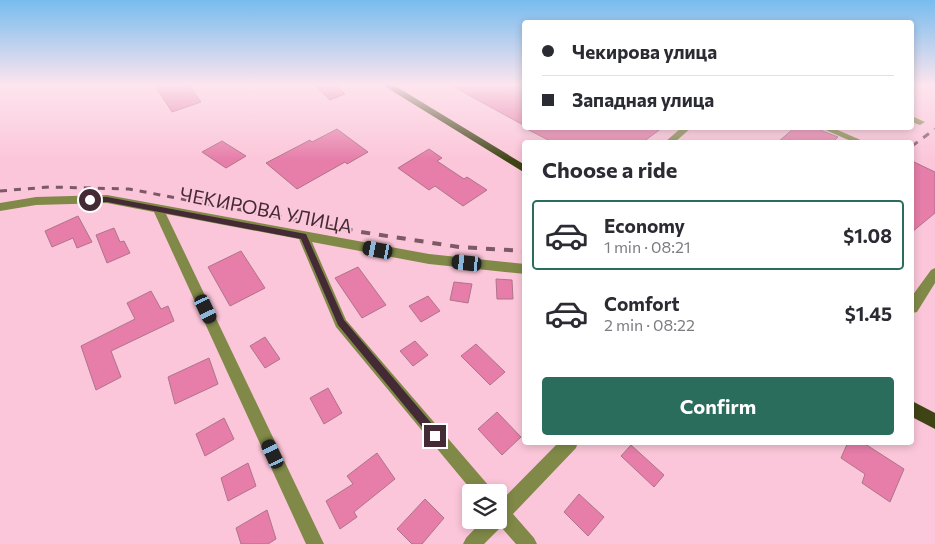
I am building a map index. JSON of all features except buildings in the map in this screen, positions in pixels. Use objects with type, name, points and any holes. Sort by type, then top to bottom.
[{"type":"main road","points":[[426,109],[522,168]]},
{"type":"main road","points":[[914,409],[935,422]]},
{"type":"street","points":[[672,140],[684,130]]},
{"type":"street","points":[[831,130],[858,140]]},
{"type":"street","name":"ЧЕКИРОВА УЛИЦА","points":[[0,206],[36,201],[107,199],[429,259],[522,269]]},
{"type":"street","points":[[158,209],[316,544]]},
{"type":"street","points":[[304,236],[341,322],[475,484]]},
{"type":"street","points":[[914,305],[935,272]]},
{"type":"street","points":[[507,507],[567,445]]},
{"type":"street","points":[[507,524],[528,544]]},
{"type":"street","points":[[472,544],[486,529]]},
{"type":"railway","points":[[914,145],[935,129]]},
{"type":"railway","points":[[0,191],[49,187],[129,189],[208,204]]},
{"type":"railway","points":[[202,202],[361,232],[459,247],[522,251]]},
{"type":"route","points":[[90,200],[107,199],[304,236],[341,322],[435,436]]}]
